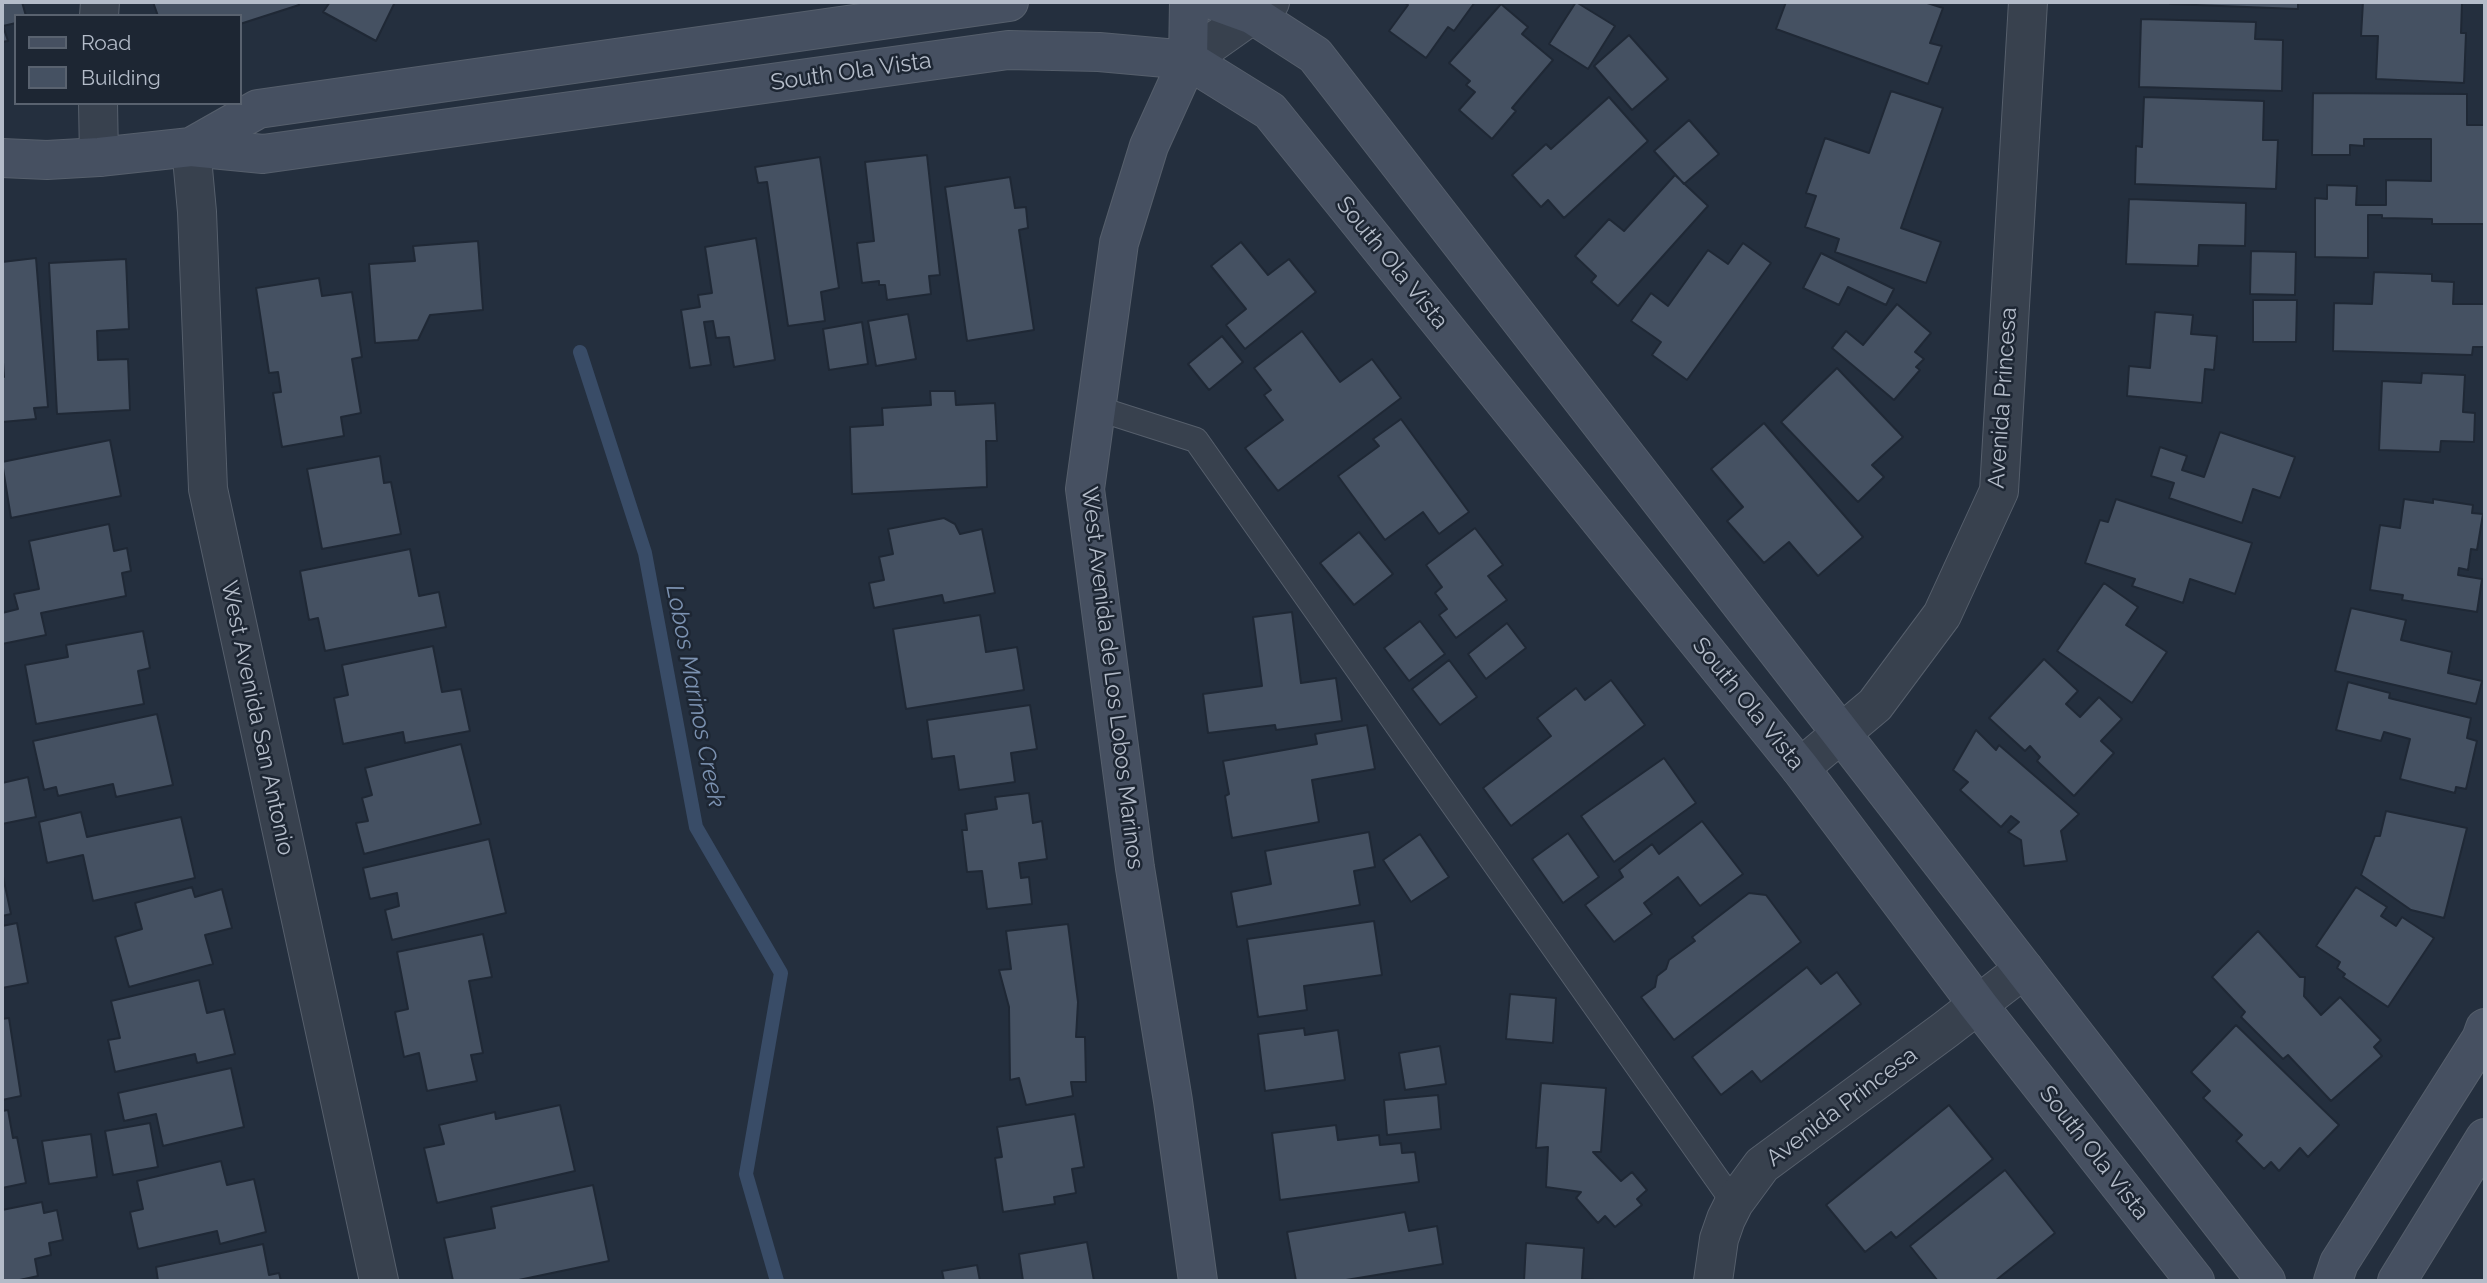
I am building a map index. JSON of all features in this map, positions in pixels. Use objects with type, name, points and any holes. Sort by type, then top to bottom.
[{"type":"main road","name":"South Ola Vista","points":[[191,147],[258,109],[1009,2]]},
{"type":"main road","name":"West Avenida de Los Lobos Marinos","points":[[1189,2],[1188,61],[1149,146],[1119,243],[1085,489],[1135,868],[1173,1101],[1198,1281]]},
{"type":"main road","points":[[1217,2],[1261,8],[1315,55],[2266,1281]]},
{"type":"main road","name":"South Ola Vista","points":[[2,158],[47,160],[99,157],[191,147],[263,154],[1008,50],[1100,52],[1188,61],[1270,111],[1800,768],[1978,1005],[2195,1281]]},
{"type":"main road","points":[[2333,1281],[2339,1263],[2481,1039],[2485,1028]]},
{"type":"main road","points":[[2397,1281],[2485,1138]]},
{"type":"street","name":"Avenida Princesa","points":[[1800,768],[1875,705],[1942,615],[1999,491],[2028,2]]},
{"type":"street","points":[[1188,61],[1261,8]]},
{"type":"street","points":[[99,105],[99,157]]},
{"type":"street","name":"West Avenida San Antonio","points":[[191,147],[197,212],[208,489],[379,1281]]},
{"type":"street","name":"Avenida Princesa","points":[[1713,1281],[1719,1239],[1734,1203],[1762,1165],[2024,969]]},
{"type":"lane","points":[[1096,408],[1196,440],[1734,1203]]},
{"type":"building","points":[[2,2],[22,2],[25,14],[14,14],[14,23],[3,26],[8,41],[2,42]]},
{"type":"building","points":[[153,2],[298,2],[299,5],[242,23],[242,14],[157,14]]},
{"type":"building","points":[[330,2],[395,2],[376,41],[323,12]]},
{"type":"building","points":[[1404,2],[1475,2],[1454,31],[1448,27],[1426,58],[1389,31],[1408,5]]},
{"type":"building","points":[[1576,2],[1615,26],[1588,69],[1549,44]]},
{"type":"building","points":[[1786,2],[1924,2],[1943,8],[1930,43],[1942,46],[1928,84],[1776,29]]},
{"type":"building","points":[[2298,2],[2298,9],[2170,4]]},
{"type":"building","points":[[2363,2],[2462,3],[2461,33],[2466,33],[2464,83],[2376,79],[2378,36],[2361,36]]},
{"type":"building","points":[[1501,4],[1528,27],[1522,34],[1553,60],[1512,108],[1516,111],[1492,139],[1459,110],[1475,92],[1466,85],[1470,81],[1449,63]]},
{"type":"building","points":[[2141,19],[2256,22],[2255,39],[2283,40],[2282,91],[2139,87]]},
{"type":"building","points":[[1629,35],[1668,79],[1632,110],[1594,66]]},
{"type":"building","points":[[1891,91],[1943,108],[1901,228],[1941,242],[1926,283],[1835,252],[1839,239],[1805,227],[1816,196],[1806,193],[1825,138],[1869,153]]},
{"type":"building","points":[[2313,93],[2467,94],[2467,125],[2485,125],[2485,224],[2432,224],[2432,219],[2382,218],[2382,215],[2368,215],[2368,258],[2315,257],[2315,198],[2327,199],[2327,185],[2357,186],[2356,205],[2386,205],[2386,180],[2431,181],[2431,139],[2364,139],[2364,146],[2350,145],[2350,155],[2312,155]]},
{"type":"building","points":[[1609,97],[1648,141],[1564,218],[1548,200],[1541,207],[1512,175],[1546,144],[1551,149]]},
{"type":"building","points":[[2144,97],[2264,101],[2263,140],[2278,140],[2276,189],[2135,184],[2136,146],[2142,147]]},
{"type":"building","points":[[1689,120],[1719,154],[1684,184],[1654,151]]},
{"type":"building","points":[[927,155],[940,275],[929,276],[931,294],[887,300],[885,285],[879,285],[879,281],[862,283],[857,243],[874,241],[865,162]]},
{"type":"building","points":[[820,157],[839,288],[821,292],[825,321],[788,326],[767,182],[758,183],[755,167]]},
{"type":"building","points":[[1675,175],[1708,206],[1618,306],[1591,282],[1596,276],[1575,256],[1609,219],[1624,231]]},
{"type":"building","points":[[1010,177],[1015,208],[1026,207],[1028,228],[1019,230],[1034,330],[967,341],[945,187]]},
{"type":"building","points":[[2129,199],[2246,203],[2245,246],[2199,245],[2198,266],[2126,264]]},
{"type":"building","points":[[756,238],[775,360],[734,367],[729,337],[716,338],[713,321],[704,322],[711,365],[690,368],[681,310],[700,307],[698,295],[712,293],[705,247]]},
{"type":"building","points":[[478,241],[483,310],[430,315],[418,340],[375,343],[369,264],[415,261],[413,246]]},
{"type":"building","points":[[1241,242],[1268,275],[1289,259],[1316,292],[1245,349],[1226,325],[1246,309],[1211,266]]},
{"type":"building","points":[[1743,243],[1771,263],[1687,380],[1652,355],[1661,342],[1631,321],[1651,293],[1668,306],[1708,250],[1728,264]]},
{"type":"building","points":[[2251,251],[2296,252],[2295,295],[2250,294]]},
{"type":"building","points":[[1821,253],[1894,289],[1886,305],[1848,287],[1839,305],[1803,288]]},
{"type":"building","points":[[36,258],[48,407],[34,408],[36,419],[2,422],[2,262]]},
{"type":"building","points":[[126,259],[129,329],[97,331],[98,360],[128,359],[130,410],[57,414],[49,263]]},
{"type":"building","points":[[2374,272],[2432,274],[2432,281],[2454,282],[2453,304],[2485,304],[2485,347],[2473,347],[2472,355],[2333,351],[2334,303],[2372,304]]},
{"type":"building","points":[[319,278],[322,296],[352,292],[362,357],[352,359],[361,413],[341,417],[344,436],[282,447],[273,393],[281,392],[278,372],[269,373],[256,288]]},
{"type":"building","points":[[2253,300],[2297,300],[2296,342],[2253,342]]},
{"type":"building","points":[[1897,304],[1931,333],[1915,352],[1924,359],[1916,367],[1920,370],[1894,400],[1832,348],[1846,331],[1863,345]]},
{"type":"building","points":[[2155,312],[2193,315],[2191,334],[2217,336],[2214,370],[2205,369],[2202,403],[2127,396],[2129,366],[2150,368]]},
{"type":"building","points":[[908,314],[916,359],[876,366],[868,321]]},
{"type":"building","points":[[862,322],[868,364],[829,370],[823,329]]},
{"type":"building","points":[[1302,331],[1340,382],[1372,359],[1401,398],[1278,491],[1245,448],[1283,420],[1264,395],[1271,390],[1254,368]]},
{"type":"building","points":[[1222,336],[1243,362],[1209,390],[1188,364]]},
{"type":"building","points":[[1837,368],[1903,437],[1872,465],[1884,477],[1858,502],[1781,422]]},
{"type":"building","points":[[2422,373],[2465,375],[2463,412],[2475,413],[2474,442],[2441,441],[2440,452],[2379,450],[2382,381],[2421,383]]},
{"type":"building","points":[[930,391],[955,391],[956,405],[995,403],[997,441],[986,441],[987,487],[852,494],[850,427],[883,425],[882,408],[931,405]]},
{"type":"building","points":[[1401,419],[1469,512],[1439,534],[1423,512],[1385,540],[1338,476],[1379,446],[1373,439]]},
{"type":"building","points":[[1764,423],[1863,537],[1818,576],[1789,542],[1764,563],[1727,521],[1743,507],[1711,469]]},
{"type":"building","points":[[2220,432],[2295,457],[2280,498],[2253,489],[2242,523],[2169,498],[2174,483],[2151,476],[2160,447],[2187,456],[2182,470],[2204,477]]},
{"type":"building","points":[[110,440],[121,496],[11,518],[2,462]]},
{"type":"building","points":[[380,456],[384,483],[391,482],[401,534],[322,549],[307,469]]},
{"type":"building","points":[[2116,499],[2252,543],[2235,594],[2190,579],[2183,603],[2132,586],[2135,579],[2085,563],[2100,520],[2108,522]]},
{"type":"building","points":[[2404,499],[2433,503],[2433,499],[2473,505],[2472,513],[2483,514],[2477,550],[2471,549],[2468,570],[2459,568],[2458,575],[2482,579],[2477,612],[2402,600],[2403,595],[2370,590],[2380,525],[2400,528]]},
{"type":"building","points":[[944,518],[955,524],[960,534],[982,529],[995,593],[944,603],[942,595],[874,608],[869,583],[884,580],[879,557],[893,554],[888,529]]},
{"type":"building","points":[[109,524],[114,551],[127,548],[131,571],[122,573],[126,596],[41,613],[46,635],[2,644],[2,613],[18,609],[14,594],[39,589],[29,541]]},
{"type":"building","points":[[1475,528],[1503,565],[1488,576],[1507,600],[1456,638],[1439,615],[1447,609],[1435,593],[1442,587],[1426,565]]},
{"type":"building","points":[[1359,532],[1393,574],[1354,605],[1320,563]]},
{"type":"building","points":[[410,549],[419,596],[439,592],[446,627],[325,651],[318,618],[309,620],[300,571]]},
{"type":"building","points":[[2104,583],[2138,607],[2126,625],[2167,652],[2132,703],[2057,651]]},
{"type":"building","points":[[2351,608],[2406,620],[2401,640],[2452,652],[2448,673],[2482,681],[2476,704],[2335,671]]},
{"type":"building","points":[[1292,612],[1301,683],[1336,678],[1342,721],[1276,730],[1275,725],[1208,733],[1203,694],[1262,686],[1253,617]]},
{"type":"building","points":[[980,615],[986,652],[1017,647],[1024,690],[906,709],[893,629]]},
{"type":"building","points":[[1420,621],[1445,654],[1409,681],[1384,648]]},
{"type":"building","points":[[1507,623],[1526,648],[1486,679],[1468,654]]},
{"type":"building","points":[[143,631],[150,668],[138,671],[144,704],[36,724],[25,665],[68,657],[66,645]]},
{"type":"building","points":[[433,646],[442,692],[461,689],[470,731],[405,743],[403,732],[343,744],[334,698],[348,695],[342,665]]},
{"type":"building","points":[[2044,659],[2078,691],[2066,704],[2080,717],[2099,697],[2122,719],[2101,741],[2114,753],[2074,796],[2037,761],[2040,757],[2030,746],[2025,751],[1989,718]]},
{"type":"building","points":[[1449,660],[1477,697],[1440,725],[1412,689]]},
{"type":"building","points":[[1611,680],[1645,725],[1511,826],[1483,788],[1551,736],[1537,718],[1576,688],[1585,700]]},
{"type":"building","points":[[2348,682],[2390,693],[2389,698],[2471,718],[2467,738],[2477,741],[2466,789],[2456,787],[2455,793],[2400,779],[2410,739],[2384,732],[2381,741],[2336,730]]},
{"type":"building","points":[[1030,705],[1037,749],[1011,753],[1015,782],[959,790],[954,756],[932,759],[927,720]]},
{"type":"building","points":[[157,714],[173,785],[116,797],[113,784],[58,796],[56,787],[44,790],[33,741]]},
{"type":"building","points":[[1367,725],[1375,769],[1312,780],[1319,822],[1232,838],[1225,796],[1229,794],[1223,761],[1317,744],[1315,734]]},
{"type":"building","points":[[1976,730],[1996,750],[1999,745],[2079,814],[2061,831],[2067,861],[2024,866],[2021,840],[2008,832],[2019,822],[2011,816],[2001,827],[1960,790],[1968,782],[1953,770]]},
{"type":"building","points":[[461,744],[481,824],[364,854],[356,823],[368,821],[362,798],[372,795],[365,768]]},
{"type":"building","points":[[1664,758],[1696,803],[1614,862],[1581,816]]},
{"type":"building","points":[[28,777],[36,817],[2,824],[2,783]]},
{"type":"building","points":[[1029,793],[1033,823],[1042,821],[1047,859],[1019,863],[1021,878],[1029,877],[1032,904],[987,909],[982,871],[967,872],[962,830],[967,830],[965,814],[997,809],[995,797]]},
{"type":"building","points":[[2386,811],[2467,828],[2444,918],[2411,910],[2361,875],[2375,836],[2380,836]]},
{"type":"building","points":[[81,812],[87,837],[181,817],[195,878],[93,901],[83,855],[47,863],[39,822]]},
{"type":"building","points":[[1702,821],[1743,874],[1700,906],[1678,877],[1644,903],[1652,914],[1614,942],[1585,905],[1623,877],[1619,870],[1652,844],[1659,854]]},
{"type":"building","points":[[1369,832],[1375,867],[1354,871],[1360,905],[1237,927],[1231,892],[1271,884],[1265,851]]},
{"type":"building","points":[[1568,833],[1599,877],[1563,903],[1532,859]]},
{"type":"building","points":[[1420,834],[1449,877],[1411,902],[1383,860]]},
{"type":"building","points":[[489,839],[506,913],[392,940],[385,910],[399,906],[397,893],[370,899],[363,868]]},
{"type":"building","points":[[2,872],[11,914],[2,916]]},
{"type":"building","points":[[192,887],[195,897],[222,889],[232,928],[205,935],[213,964],[129,987],[115,937],[142,929],[135,903]]},
{"type":"building","points":[[2356,887],[2387,907],[2381,916],[2396,926],[2402,917],[2434,938],[2388,1007],[2343,977],[2345,974],[2337,968],[2340,962],[2316,946]]},
{"type":"building","points":[[1749,893],[1766,895],[1801,942],[1674,1040],[1641,997],[1655,987],[1657,976],[1666,969],[1669,960],[1695,941],[1692,937]]},
{"type":"building","points":[[1374,921],[1382,975],[1304,986],[1307,1010],[1258,1017],[1247,939]]},
{"type":"building","points":[[17,923],[28,983],[2,988],[2,926]]},
{"type":"building","points":[[1068,924],[1078,1002],[1076,1037],[1085,1037],[1086,1082],[1071,1082],[1073,1096],[1026,1105],[1019,1078],[1010,1080],[1009,1007],[999,970],[1011,969],[1006,931]]},
{"type":"building","points":[[2258,931],[2300,977],[2305,977],[2304,996],[2321,1015],[2340,997],[2381,1040],[2374,1047],[2382,1056],[2331,1101],[2288,1055],[2283,1059],[2241,1017],[2245,1012],[2212,977]]},
{"type":"building","points":[[483,934],[492,977],[469,981],[483,1053],[471,1055],[477,1081],[427,1091],[419,1053],[404,1057],[395,1012],[408,1009],[397,952]]},
{"type":"building","points":[[1807,967],[1821,984],[1837,972],[1861,1004],[1761,1082],[1752,1071],[1721,1095],[1692,1057]]},
{"type":"building","points":[[199,980],[207,1013],[224,1009],[235,1054],[197,1063],[195,1054],[115,1072],[108,1040],[120,1038],[111,1001]]},
{"type":"building","points":[[1510,994],[1556,998],[1553,1043],[1506,1039]]},
{"type":"building","points":[[9,1018],[21,1096],[2,1100],[2,1019]]},
{"type":"building","points":[[2236,1025],[2339,1125],[2308,1157],[2300,1148],[2279,1171],[2271,1162],[2264,1169],[2236,1141],[2242,1135],[2203,1098],[2210,1091],[2191,1072]]},
{"type":"building","points":[[1304,1028],[1305,1035],[1338,1030],[1345,1080],[1265,1091],[1258,1034]]},
{"type":"building","points":[[1440,1046],[1446,1084],[1405,1090],[1399,1053]]},
{"type":"building","points":[[231,1068],[244,1127],[163,1146],[156,1114],[124,1121],[118,1093]]},
{"type":"building","points":[[1541,1083],[1606,1088],[1601,1152],[1593,1152],[1621,1181],[1632,1172],[1647,1190],[1637,1199],[1642,1205],[1615,1227],[1605,1216],[1598,1223],[1576,1198],[1581,1192],[1546,1187],[1548,1147],[1536,1148]]},
{"type":"building","points":[[1438,1095],[1441,1129],[1387,1135],[1384,1100]]},
{"type":"building","points":[[560,1105],[575,1171],[437,1203],[424,1148],[444,1144],[439,1125],[495,1112],[496,1119]]},
{"type":"building","points":[[1949,1105],[1993,1159],[1896,1238],[1891,1232],[1865,1252],[1826,1205]]},
{"type":"building","points":[[8,1110],[13,1138],[17,1137],[26,1183],[2,1188],[2,1111]]},
{"type":"building","points":[[1075,1114],[1084,1167],[1072,1169],[1076,1193],[1054,1197],[1055,1204],[1003,1212],[995,1158],[1002,1157],[997,1127]]},
{"type":"building","points":[[150,1123],[158,1167],[113,1175],[105,1131]]},
{"type":"building","points":[[1336,1125],[1338,1140],[1379,1135],[1380,1145],[1401,1143],[1402,1153],[1415,1152],[1419,1182],[1280,1200],[1272,1133]]},
{"type":"building","points":[[91,1134],[97,1177],[49,1184],[42,1141]]},
{"type":"building","points":[[221,1161],[227,1185],[254,1179],[266,1232],[220,1244],[217,1231],[138,1249],[130,1212],[143,1209],[137,1181]]},
{"type":"building","points":[[2005,1170],[2055,1233],[1995,1281],[1938,1281],[1910,1246]]},
{"type":"building","points":[[593,1185],[609,1261],[514,1281],[453,1281],[444,1238],[495,1228],[491,1207]]},
{"type":"building","points":[[42,1202],[44,1213],[57,1210],[63,1240],[49,1243],[51,1255],[35,1259],[38,1276],[2,1281],[2,1210]]},
{"type":"building","points":[[1405,1212],[1409,1231],[1437,1226],[1443,1264],[1340,1281],[1296,1281],[1287,1232]]},
{"type":"building","points":[[1087,1242],[1094,1281],[1023,1281],[1019,1254]]},
{"type":"building","points":[[1526,1243],[1584,1248],[1582,1279],[1607,1281],[1524,1281]]},
{"type":"building","points":[[263,1244],[269,1275],[279,1273],[281,1281],[158,1281],[156,1267]]},
{"type":"building","points":[[977,1265],[980,1281],[944,1281],[942,1271]]},
{"type":"waterway","name":"Lobos Marinos Creek","points":[[580,352],[645,553],[696,827],[781,973],[746,1174],[777,1281]]}]
